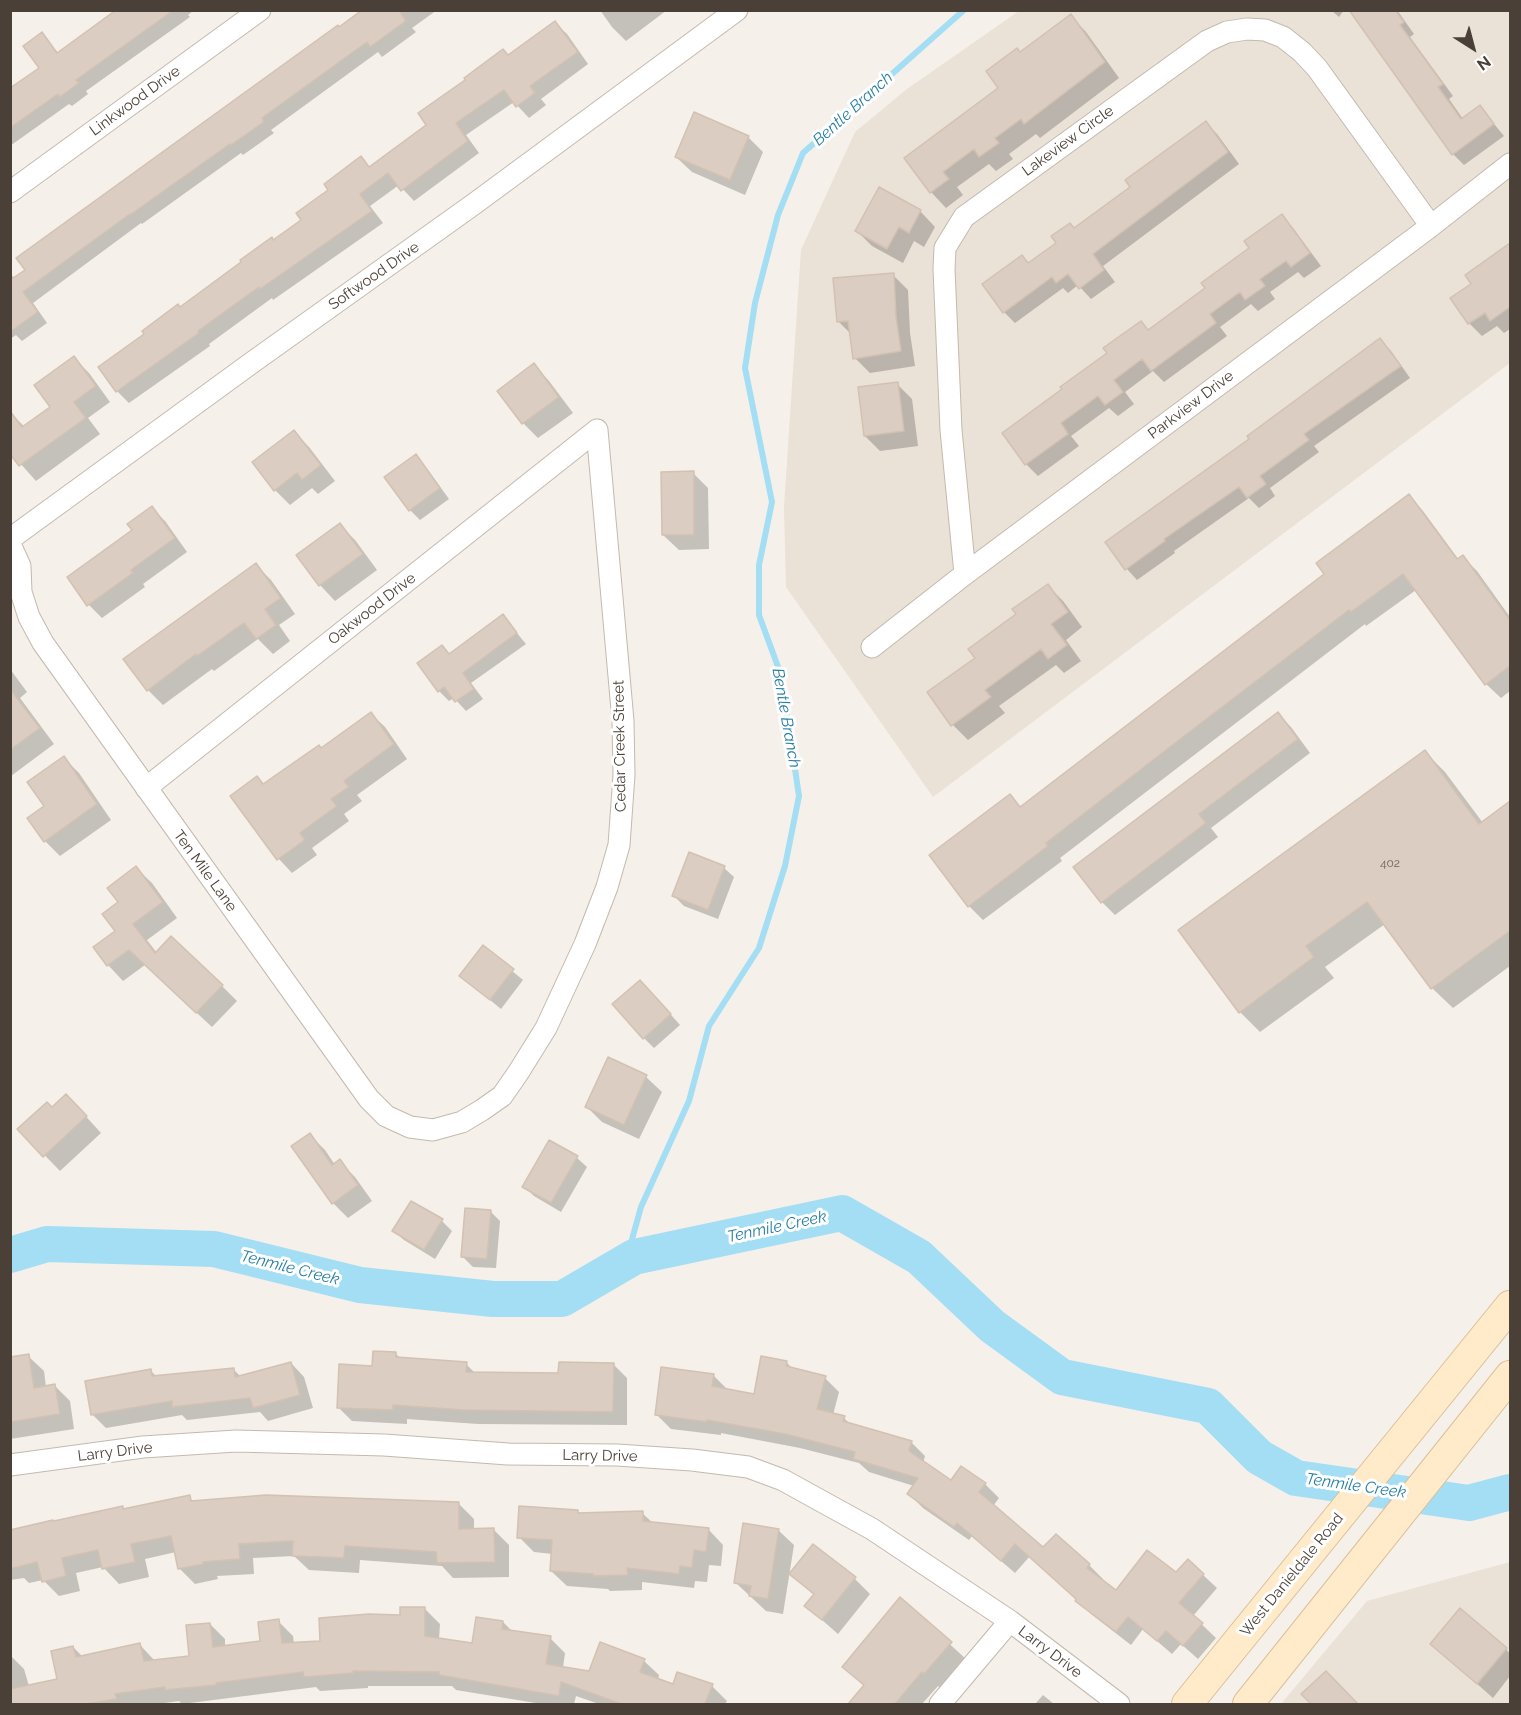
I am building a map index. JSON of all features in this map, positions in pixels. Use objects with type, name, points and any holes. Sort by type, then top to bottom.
[{"type":"main road","name":"West Danieldale Road","points":[[1187,1704],[1510,1306]]},
{"type":"main road","points":[[1248,1704],[1510,1376]]},
{"type":"street","name":"Linkwood Drive","points":[[10,192],[260,10]]},
{"type":"street","name":"Softwood Drive","points":[[10,539],[474,204],[736,10]]},
{"type":"street","name":"Lakeview Circle","points":[[965,574],[951,430],[944,269],[945,248],[964,217],[1207,41],[1227,32],[1247,28],[1265,30],[1283,37],[1317,68],[1431,226]]},
{"type":"street","name":"Parkview Drive","points":[[872,647],[965,574],[1431,226],[1510,164]]},
{"type":"street","name":"Oakwood Drive","points":[[146,788],[597,430]]},
{"type":"street","name":"Cedar Creek Street","points":[[462,1122],[502,1096],[546,1028],[585,944],[607,887],[619,845],[624,776],[623,721],[597,430]]},
{"type":"street","name":"Ten Mile Lane","points":[[10,544],[20,566],[21,592],[29,617],[43,643],[369,1099],[386,1116],[410,1127],[433,1130],[462,1122]]},
{"type":"street","name":"Larry Drive","points":[[10,1465],[143,1447],[236,1441],[384,1445],[508,1454],[617,1455],[692,1460],[748,1467],[783,1480],[872,1529],[1010,1621],[1119,1704]]},
{"type":"street","points":[[940,1704],[1010,1621]]},
{"type":"shaded area","points":[[1019,11],[1510,11],[1510,363],[933,797],[786,587],[784,507],[801,250],[855,132],[907,89]]},
{"type":"shaded area","points":[[1510,1562],[1510,1704],[1281,1704],[1367,1601]]},
{"type":"building","points":[[116,10],[174,10],[76,80],[79,83],[60,97],[58,94],[10,128],[10,88],[39,68],[23,46],[42,32],[57,53]]},
{"type":"building","points":[[362,10],[399,10],[406,21],[370,47],[367,42],[262,118],[264,122],[130,214],[23,292],[38,312],[10,332],[10,274],[13,278],[25,270],[16,258]]},
{"type":"building","points":[[1349,10],[1395,10],[1404,22],[1400,25],[1443,84],[1438,87],[1461,119],[1480,105],[1494,124],[1452,155]]},
{"type":"building","points":[[1071,14],[1105,62],[1024,124],[1021,119],[995,138],[999,143],[979,157],[974,149],[943,172],[949,179],[930,193],[904,158],[998,88],[986,71],[1017,48],[1020,52]]},
{"type":"building","points":[[555,21],[578,52],[530,86],[535,93],[516,107],[504,90],[456,123],[468,141],[401,191],[388,173],[360,194],[372,211],[260,289],[259,287],[116,392],[98,367],[144,334],[142,331],[178,304],[180,307],[241,262],[240,260],[301,220],[296,213],[328,190],[324,184],[361,156],[369,167],[426,125],[418,113],[465,80],[464,78],[503,49],[508,55]]},
{"type":"building","points":[[694,112],[749,136],[730,180],[675,157]]},
{"type":"building","points":[[1206,121],[1228,152],[1093,254],[1104,270],[1079,289],[1068,274],[1056,283],[1052,277],[1003,313],[982,284],[1022,255],[1028,263],[1056,243],[1051,236],[1070,223],[1074,228],[1130,187],[1125,180]]},
{"type":"building","points":[[879,187],[921,210],[909,233],[899,227],[887,249],[855,231]]},
{"type":"building","points":[[1282,214],[1310,253],[1291,267],[1286,261],[1260,279],[1265,286],[1245,300],[1240,292],[1210,314],[1216,323],[1151,371],[1142,359],[1114,380],[1123,392],[1105,405],[1098,396],[1061,423],[1068,434],[1025,465],[1002,433],[1107,353],[1103,348],[1141,321],[1148,330],[1205,288],[1201,283],[1249,248],[1244,241]]},
{"type":"building","points":[[1510,243],[1510,307],[1490,321],[1485,313],[1468,324],[1450,298],[1471,284],[1465,275]]},
{"type":"building","points":[[894,273],[896,317],[901,351],[853,359],[848,321],[837,322],[833,278]]},
{"type":"building","points":[[1380,338],[1401,366],[1304,434],[1309,440],[1260,476],[1266,484],[1247,498],[1239,487],[1164,539],[1165,541],[1125,570],[1105,542],[1249,439],[1247,436]]},
{"type":"building","points":[[74,356],[96,386],[74,402],[86,418],[19,466],[10,454],[10,411],[22,427],[50,407],[34,385]]},
{"type":"building","points":[[534,363],[559,397],[522,424],[497,391]]},
{"type":"building","points":[[898,382],[904,431],[864,436],[858,387]]},
{"type":"building","points":[[294,430],[321,465],[302,480],[297,473],[274,491],[252,462]]},
{"type":"building","points":[[416,454],[440,488],[409,511],[384,477]]},
{"type":"building","points":[[694,471],[694,535],[662,535],[661,472]]},
{"type":"building","points":[[1409,494],[1457,559],[1463,555],[1510,620],[1510,666],[1485,685],[1403,574],[1351,612],[1349,610],[1166,750],[1046,843],[1048,846],[968,907],[929,855],[1010,794],[1020,807],[1324,574],[1316,563]]},
{"type":"building","points":[[152,506],[175,538],[131,570],[133,573],[87,606],[67,577],[132,530],[127,524]]},
{"type":"building","points":[[340,523],[363,554],[319,586],[296,555]]},
{"type":"building","points":[[256,563],[281,598],[265,609],[276,625],[256,639],[244,623],[197,656],[196,654],[147,691],[123,659]]},
{"type":"building","points":[[1048,584],[1068,612],[1051,624],[1067,645],[1048,659],[1041,649],[985,690],[991,697],[951,726],[927,692],[975,658],[968,649],[1016,614],[1012,609]]},
{"type":"building","points":[[503,614],[517,633],[463,673],[474,689],[455,702],[444,687],[438,692],[417,663],[442,645],[449,654]]},
{"type":"building","points":[[10,689],[40,728],[10,750]]},
{"type":"building","points":[[371,712],[394,744],[344,781],[349,787],[331,799],[337,806],[300,833],[305,840],[277,860],[230,796],[257,776],[263,784],[319,745],[321,748]]},
{"type":"building","points":[[1278,712],[1298,739],[1199,814],[1206,823],[1101,903],[1073,867]]},
{"type":"building","points":[[1425,750],[1479,824],[1510,801],[1510,931],[1431,989],[1367,902],[1306,946],[1314,957],[1239,1013],[1178,930]]},
{"type":"building","points":[[64,756],[97,804],[44,842],[27,818],[44,806],[27,782]]},
{"type":"building","points":[[689,852],[725,866],[708,910],[672,896]]},
{"type":"building","points":[[136,866],[163,902],[133,924],[155,953],[171,936],[223,985],[196,1013],[129,950],[107,966],[93,947],[115,931],[102,914],[118,902],[107,888]]},
{"type":"building","points":[[483,945],[514,969],[490,1000],[459,976]]},
{"type":"building","points":[[640,980],[671,1014],[643,1039],[612,1004]]},
{"type":"building","points":[[608,1057],[647,1075],[624,1125],[585,1107]]},
{"type":"building","points":[[66,1094],[87,1116],[43,1157],[17,1129],[47,1102],[52,1107]]},
{"type":"building","points":[[310,1133],[332,1165],[340,1159],[358,1185],[332,1204],[291,1146]]},
{"type":"building","points":[[549,1140],[578,1156],[551,1203],[522,1187]]},
{"type":"building","points":[[411,1201],[443,1219],[424,1250],[392,1231]]},
{"type":"building","points":[[465,1208],[491,1210],[487,1259],[461,1257]]},
{"type":"building","points":[[373,1351],[396,1352],[396,1357],[467,1362],[466,1372],[558,1373],[559,1362],[614,1363],[613,1412],[463,1410],[393,1405],[393,1410],[337,1408],[339,1364],[372,1366]]},
{"type":"building","points":[[29,1354],[34,1388],[55,1384],[60,1414],[10,1422],[10,1357]]},
{"type":"building","points":[[761,1356],[787,1361],[786,1366],[826,1376],[817,1409],[845,1416],[843,1421],[912,1441],[909,1451],[951,1480],[961,1466],[986,1483],[979,1492],[1043,1547],[1056,1534],[1090,1564],[1087,1568],[1116,1590],[1147,1550],[1176,1572],[1188,1559],[1204,1574],[1179,1603],[1203,1623],[1183,1646],[1166,1631],[1157,1641],[1128,1617],[1116,1632],[1075,1601],[1076,1599],[1015,1544],[1001,1561],[957,1523],[954,1527],[907,1494],[918,1478],[853,1459],[855,1452],[785,1434],[707,1420],[707,1422],[655,1415],[661,1367],[714,1374],[712,1386],[754,1394]]},
{"type":"building","points":[[291,1362],[300,1395],[253,1408],[250,1398],[172,1407],[172,1401],[91,1415],[85,1381],[151,1369],[152,1376],[234,1368],[235,1377]]},
{"type":"building","points":[[190,1495],[191,1501],[266,1495],[459,1502],[459,1529],[494,1528],[495,1562],[437,1563],[436,1552],[345,1546],[344,1558],[292,1556],[293,1541],[239,1544],[240,1559],[203,1562],[204,1564],[178,1569],[171,1536],[131,1544],[135,1562],[102,1569],[98,1550],[62,1558],[66,1576],[42,1582],[37,1562],[10,1569],[10,1530],[123,1506],[123,1509]]},
{"type":"building","points":[[519,1506],[578,1510],[578,1513],[643,1511],[643,1521],[709,1528],[706,1552],[694,1550],[692,1568],[680,1566],[679,1574],[627,1568],[628,1575],[593,1576],[593,1574],[550,1571],[552,1540],[517,1538]]},
{"type":"building","points":[[743,1523],[779,1529],[768,1599],[749,1596],[751,1586],[734,1583]]},
{"type":"building","points":[[813,1544],[856,1577],[822,1620],[804,1606],[814,1594],[789,1574]]},
{"type":"building","points":[[900,1597],[952,1642],[895,1704],[848,1704],[864,1685],[842,1667]]},
{"type":"building","points":[[400,1607],[425,1607],[425,1636],[472,1643],[476,1617],[503,1621],[502,1629],[551,1636],[546,1664],[589,1671],[600,1642],[645,1659],[640,1672],[673,1684],[677,1672],[713,1684],[705,1704],[621,1704],[561,1682],[559,1696],[439,1675],[439,1672],[353,1671],[354,1673],[304,1677],[303,1672],[216,1683],[217,1685],[165,1690],[165,1687],[115,1694],[117,1699],[86,1704],[10,1704],[10,1689],[57,1679],[51,1651],[73,1646],[76,1657],[140,1643],[144,1661],[189,1656],[186,1625],[210,1623],[213,1647],[260,1641],[258,1622],[279,1619],[282,1643],[320,1641],[319,1618],[369,1614],[400,1615]]},
{"type":"building","points":[[1460,1608],[1507,1648],[1477,1684],[1430,1644]]},
{"type":"building","points":[[1326,1671],[1358,1704],[1311,1704],[1301,1694]]},
{"type":"waterway","name":"Bentle Branch","points":[[626,1261],[641,1207],[689,1101],[709,1026],[759,948],[785,866],[799,796],[781,675],[759,615],[759,565],[772,502],[745,368],[755,303],[778,215],[803,153],[964,10]]},
{"type":"waterway","name":"Tenmile Creek","points":[[10,1255],[47,1244],[214,1249],[360,1285],[493,1299],[562,1299],[634,1257],[842,1213],[919,1257],[992,1326],[1062,1377],[1208,1406],[1259,1457],[1296,1478],[1469,1503],[1510,1492]]}]
